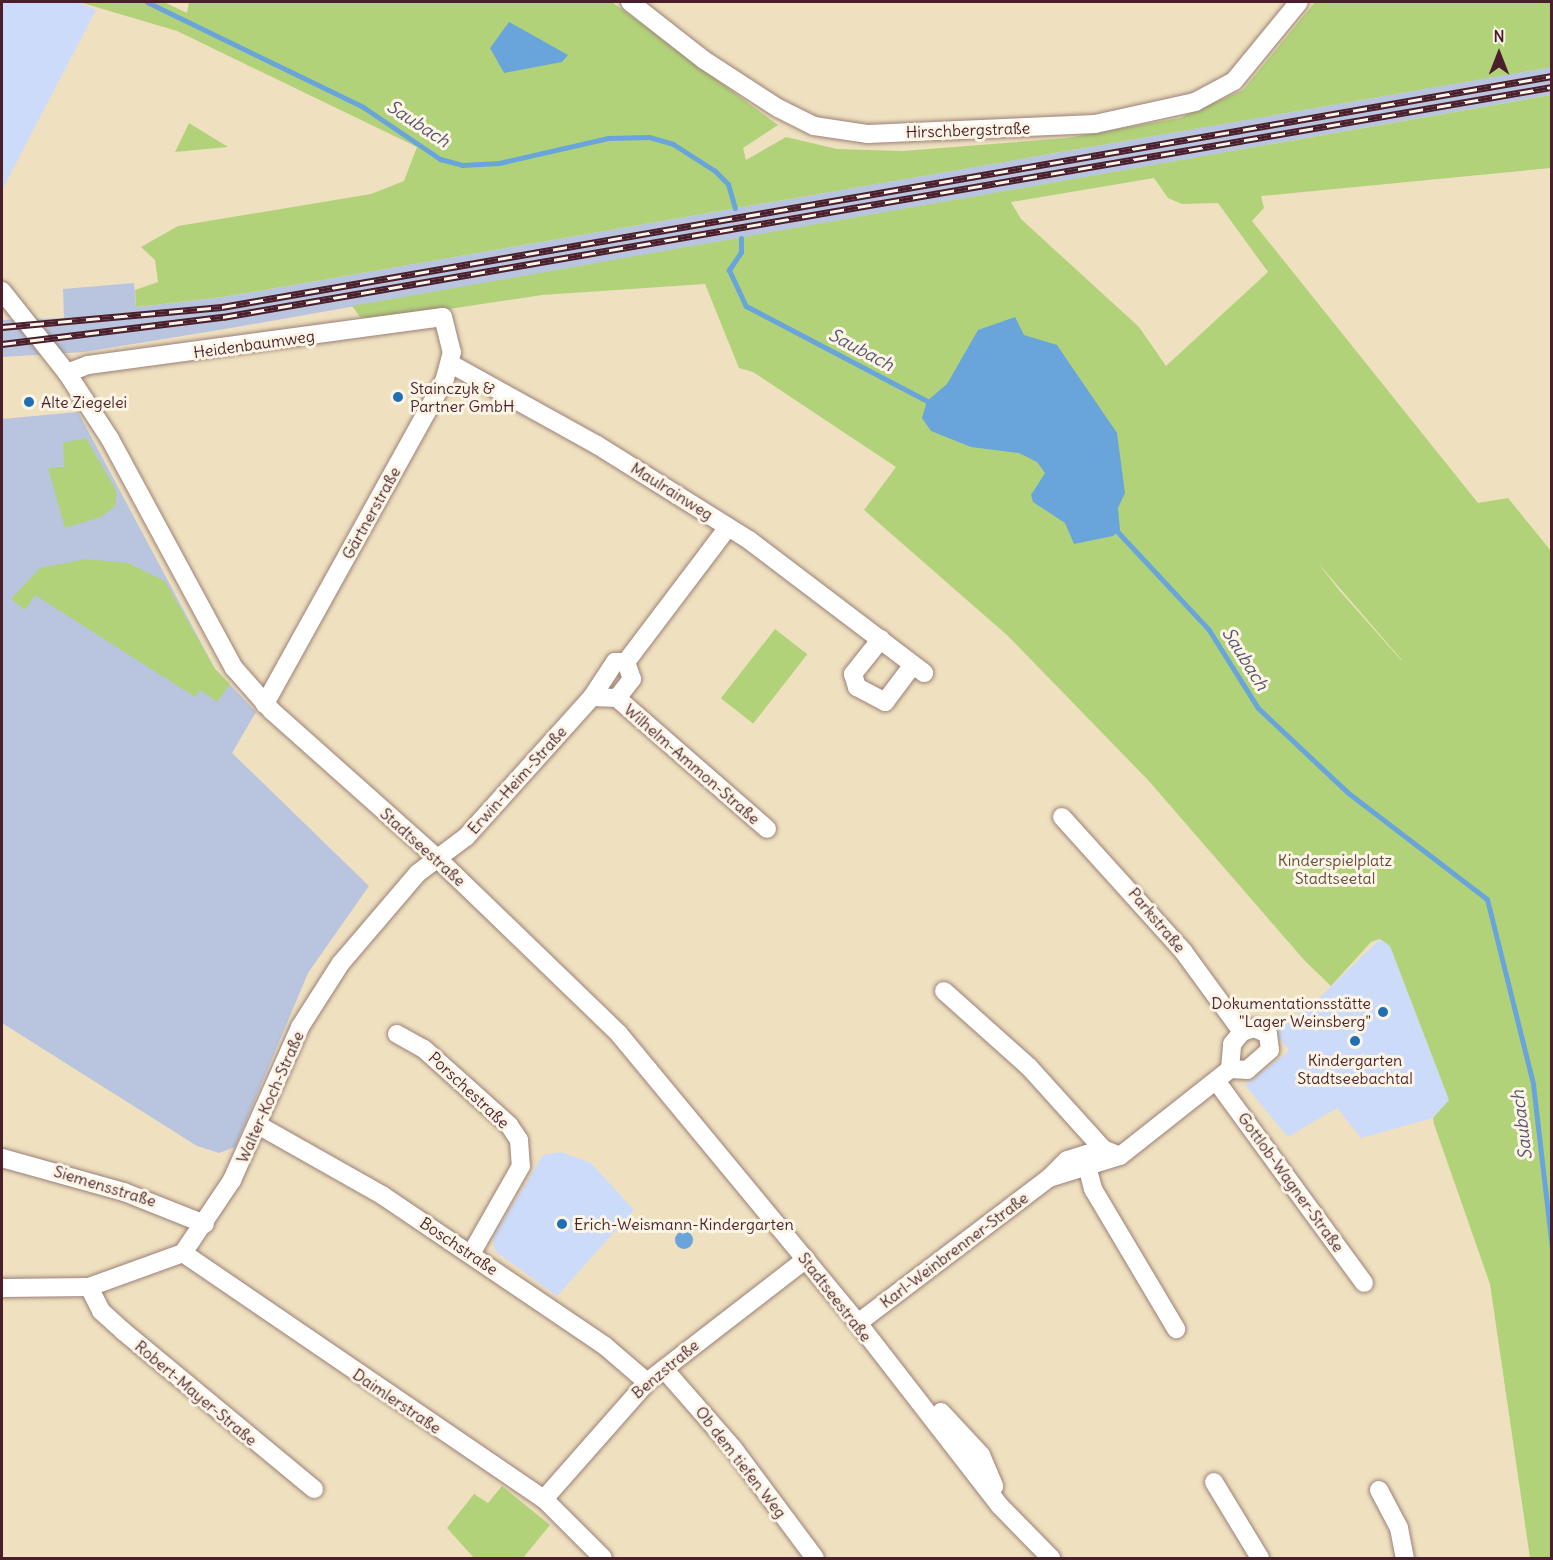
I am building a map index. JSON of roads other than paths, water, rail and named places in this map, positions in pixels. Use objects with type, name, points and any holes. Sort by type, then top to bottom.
[{"type":"street","name":"Hirschbergstraße","points":[[630,2],[704,60],[778,108],[814,126],[868,134],[1095,124],[1195,102],[1234,81],[1299,2]]},
{"type":"street","name":"Stadtseestraße","points":[[2,291],[67,373],[141,490],[219,644],[265,704],[437,858],[619,1034],[858,1323],[891,1371],[1000,1506],[1051,1558]]},
{"type":"street","name":"Heidenbaumweg","points":[[67,373],[88,365],[443,317],[451,364]]},
{"type":"street","name":"Maulrainweg","points":[[451,364],[597,445],[728,527],[881,639],[918,669],[885,702],[857,687],[854,674],[881,639]]},
{"type":"street","name":"Gärtnerstraße","points":[[265,704],[451,364]]},
{"type":"street","name":"Erwin-Heim-Straße","points":[[437,858],[466,837],[592,697],[615,662],[626,662],[728,527]]},
{"type":"street","points":[[592,697],[617,698],[632,679],[626,662]]},
{"type":"street","name":"Wilhelm-Ammon-Straße","points":[[617,698],[767,829]]},
{"type":"street","name":"Parkstraße","points":[[1062,817],[1183,951],[1242,1032]]},
{"type":"street","name":"Walter-Koch-Straße","points":[[183,1253],[205,1224],[260,1126],[300,1027],[326,983],[384,910],[437,858]]},
{"type":"street","points":[[944,992],[1029,1066],[1111,1153]]},
{"type":"street","name":"Karl-Weinbrenner-Straße","points":[[1049,1178],[1088,1170],[1217,1082],[1230,1069],[1247,1070],[1270,1050],[1268,1034],[1254,1028],[1242,1032]]},
{"type":"street","points":[[1230,1069],[1232,1044],[1242,1032]]},
{"type":"street","name":"Porschestraße","points":[[397,1034],[424,1049],[519,1140],[521,1166],[471,1254]]},
{"type":"street","name":"Gottlob-Wagner-Straße","points":[[1217,1082],[1364,1283]]},
{"type":"street","name":"Boschstraße","points":[[260,1126],[315,1154],[471,1254],[605,1346],[647,1382]]},
{"type":"street","name":"Karl-Weinbrenner-Straße","points":[[858,1323],[1049,1178],[1067,1160],[1111,1153]]},
{"type":"street","name":"Siemensstraße","points":[[2,1158],[124,1192],[205,1224]]},
{"type":"street","points":[[1088,1170],[1093,1189],[1176,1329]]},
{"type":"street","points":[[2,1288],[89,1287],[183,1253]]},
{"type":"street","name":"Daimlerstraße","points":[[183,1253],[544,1499],[603,1558]]},
{"type":"street","name":"Benzstraße","points":[[544,1499],[647,1382],[806,1259]]},
{"type":"street","name":"Robert-Mayer-Straße","points":[[89,1287],[101,1311],[123,1331],[314,1489]]},
{"type":"street","name":"Ob dem tiefen Weg","points":[[664,1369],[733,1448],[815,1558]]},
{"type":"street","points":[[1214,1482],[1260,1558]]},
{"type":"street","points":[[1379,1490],[1399,1528],[1405,1558]]},
{"type":"water","points":[[509,22],[568,55],[562,62],[504,73],[490,48]]},
{"type":"water","points":[[1015,317],[1024,335],[1057,345],[1117,433],[1125,493],[1118,508],[1120,530],[1113,536],[1074,544],[1065,523],[1033,502],[1031,495],[1045,473],[1037,462],[1019,453],[971,447],[931,431],[922,418],[927,401],[947,384],[978,330]]},
{"type":"water","points":[[680,1231],[688,1231],[693,1236],[691,1247],[680,1249],[675,1244],[675,1236]]},
{"type":"waterway","name":"Saubach","points":[[147,2],[363,107],[440,159],[462,165],[499,163],[608,138],[649,137],[673,144],[715,171],[728,184],[735,208]]},
{"type":"waterway","name":"Saubach","points":[[741,238],[741,252],[729,270],[746,306],[933,404]]},
{"type":"waterway","name":"Saubach","points":[[1114,528],[1209,630],[1258,708],[1347,792],[1487,899],[1533,1084],[1552,1248]]},
{"type":"railway","points":[[2,327],[222,307],[1552,76]]},
{"type":"railway","points":[[2,344],[223,317],[1552,87]]},
{"type":"place","name":"Stainczyk & Partner GmbH","points":[[398,397]]},
{"type":"place","name":"Alte Ziegelei","points":[[29,402]]},
{"type":"place","name":"Dokumentationsstätte \"Lager Weinsberg\"","points":[[1383,1012]]},
{"type":"place","name":"Kindergarten Stadtseebachtal","points":[[1355,1041]]},
{"type":"place","name":"Erich-Weismann-Kindergarten","points":[[562,1224]]},
{"type":"park label","name":"Kinderspielplatz Stadtseetal","points":[[1335,869]]}]
